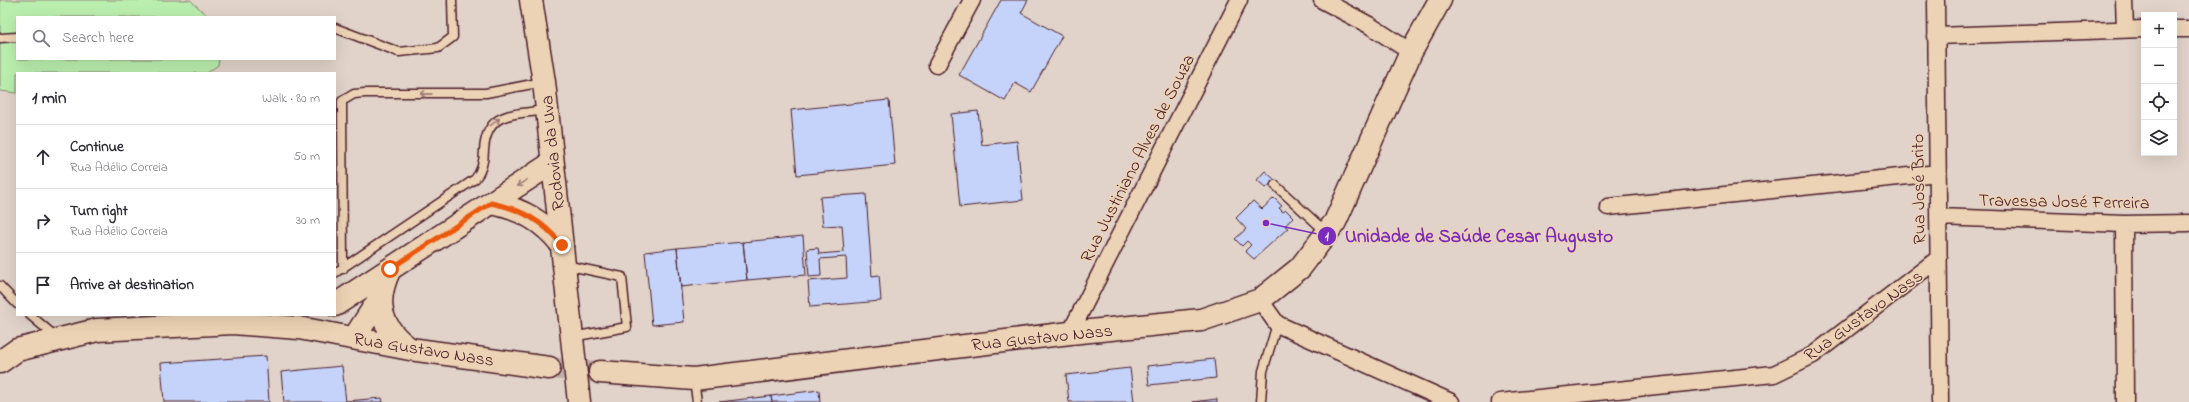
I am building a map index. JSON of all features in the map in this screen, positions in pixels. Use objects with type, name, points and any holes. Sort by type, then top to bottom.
[{"type":"main road","name":"Rodovia da Uva","points":[[531,0],[544,82],[579,402]]},
{"type":"main road","name":"Rua Gustavo Nass","points":[[600,372],[694,378],[1070,333],[1202,320],[1260,300],[1300,268],[1335,222],[1411,52],[1440,0]]},
{"type":"main road","points":[[336,303],[552,163]]},
{"type":"main road","points":[[491,203],[519,210],[532,216],[543,224],[563,255]]},
{"type":"main road","points":[[390,269],[383,283],[380,298],[382,314],[388,328],[398,340],[410,349]]},
{"type":"main road","points":[[354,292],[354,338]]},
{"type":"main road","points":[[354,338],[380,298]]},
{"type":"main road","points":[[299,328],[317,316]]},
{"type":"main road","name":"Rua Gustavo Nass","points":[[0,362],[17,350],[97,330],[234,319],[256,320],[410,349],[549,368]]},
{"type":"street","points":[[937,65],[972,0]]},
{"type":"street","name":"Rua Justiniano Alves de Souza","points":[[1070,333],[1239,0]]},
{"type":"street","points":[[1322,0],[1369,25],[1411,52]]},
{"type":"street","name":"Rua José Brito","points":[[1936,0],[1940,402]]},
{"type":"street","points":[[2124,0],[2125,29]]},
{"type":"street","points":[[1936,36],[2141,29]]},
{"type":"street","points":[[2177,29],[2189,29]]},
{"type":"street","points":[[1608,207],[1938,173]]},
{"type":"street","name":"Travessa José Ferreira","points":[[1938,217],[2124,224],[2189,223]]},
{"type":"street","points":[[2124,224],[2125,402]]},
{"type":"street","name":"Rua Gustavo Nass","points":[[1500,402],[1774,374],[1814,355],[1939,258]]},
{"type":"street","points":[[1260,300],[1278,324],[1452,402]]},
{"type":"lane","points":[[336,28],[399,52],[438,48],[453,37],[452,0]]},
{"type":"lane","points":[[0,38],[16,37]]},
{"type":"lane","points":[[344,269],[340,107],[342,101],[347,96],[365,93],[486,93],[544,82]]},
{"type":"lane","points":[[336,273],[344,269],[468,186],[480,174],[484,157],[485,138],[489,127],[495,120],[505,116],[547,109]]},
{"type":"lane","points":[[1275,185],[1327,232]]},
{"type":"lane","points":[[563,255],[622,277],[627,327],[571,337]]},
{"type":"lane","points":[[0,286],[16,303]]},
{"type":"lane","points":[[31,316],[60,340]]},
{"type":"lane","points":[[1261,402],[1263,371],[1278,324]]},
{"type":"lane","points":[[694,378],[697,402]]},
{"type":"green space","points":[[0,0],[190,0],[208,16],[16,16],[16,60],[219,60],[218,65],[208,72],[16,72],[16,93],[0,91]]},
{"type":"building","points":[[1001,0],[1028,0],[1021,13],[1062,36],[1031,92],[1015,83],[1005,101],[959,75]]},
{"type":"building","points":[[889,100],[895,165],[797,175],[791,110]]},
{"type":"building","points":[[978,111],[982,145],[1017,141],[1023,200],[960,207],[951,114]]},
{"type":"building","points":[[1265,171],[1275,180],[1266,188],[1257,180]]},
{"type":"building","points":[[866,194],[872,276],[879,275],[881,301],[810,307],[808,281],[847,278],[846,257],[820,259],[821,276],[809,277],[807,249],[818,248],[819,254],[844,252],[842,225],[823,226],[820,197]]},
{"type":"building","points":[[1274,198],[1282,206],[1279,208],[1283,212],[1286,210],[1293,217],[1285,226],[1288,228],[1254,259],[1245,251],[1251,245],[1247,241],[1242,246],[1235,239],[1246,229],[1236,218],[1253,201],[1262,209]]},
{"type":"building","points":[[803,236],[806,275],[747,280],[743,242]]},
{"type":"building","points":[[743,242],[747,280],[681,287],[677,248]]},
{"type":"building","points":[[677,248],[684,322],[652,325],[645,252]]},
{"type":"building","points":[[266,356],[269,402],[164,402],[161,363]]},
{"type":"building","points":[[1214,359],[1216,378],[1149,385],[1147,366]]},
{"type":"building","points":[[342,366],[346,402],[284,402],[281,372]]},
{"type":"building","points":[[1130,368],[1134,402],[1069,402],[1066,375]]},
{"type":"building","points":[[819,390],[820,402],[772,402],[771,396]]},
{"type":"building","points":[[771,396],[772,402],[719,402]]},
{"type":"building","points":[[382,398],[383,402],[346,402],[346,401]]},
{"type":"building","points":[[1217,399],[1217,402],[1192,402]]},
{"type":"tunnel","points":[[549,368],[600,372]]},
{"type":"place","name":"Unidade de Saúde Cesar Augusto","points":[[1266,223]]},
{"type":"route","points":[[390,269],[491,203],[519,210],[532,216],[554,234],[562,245]]}]
